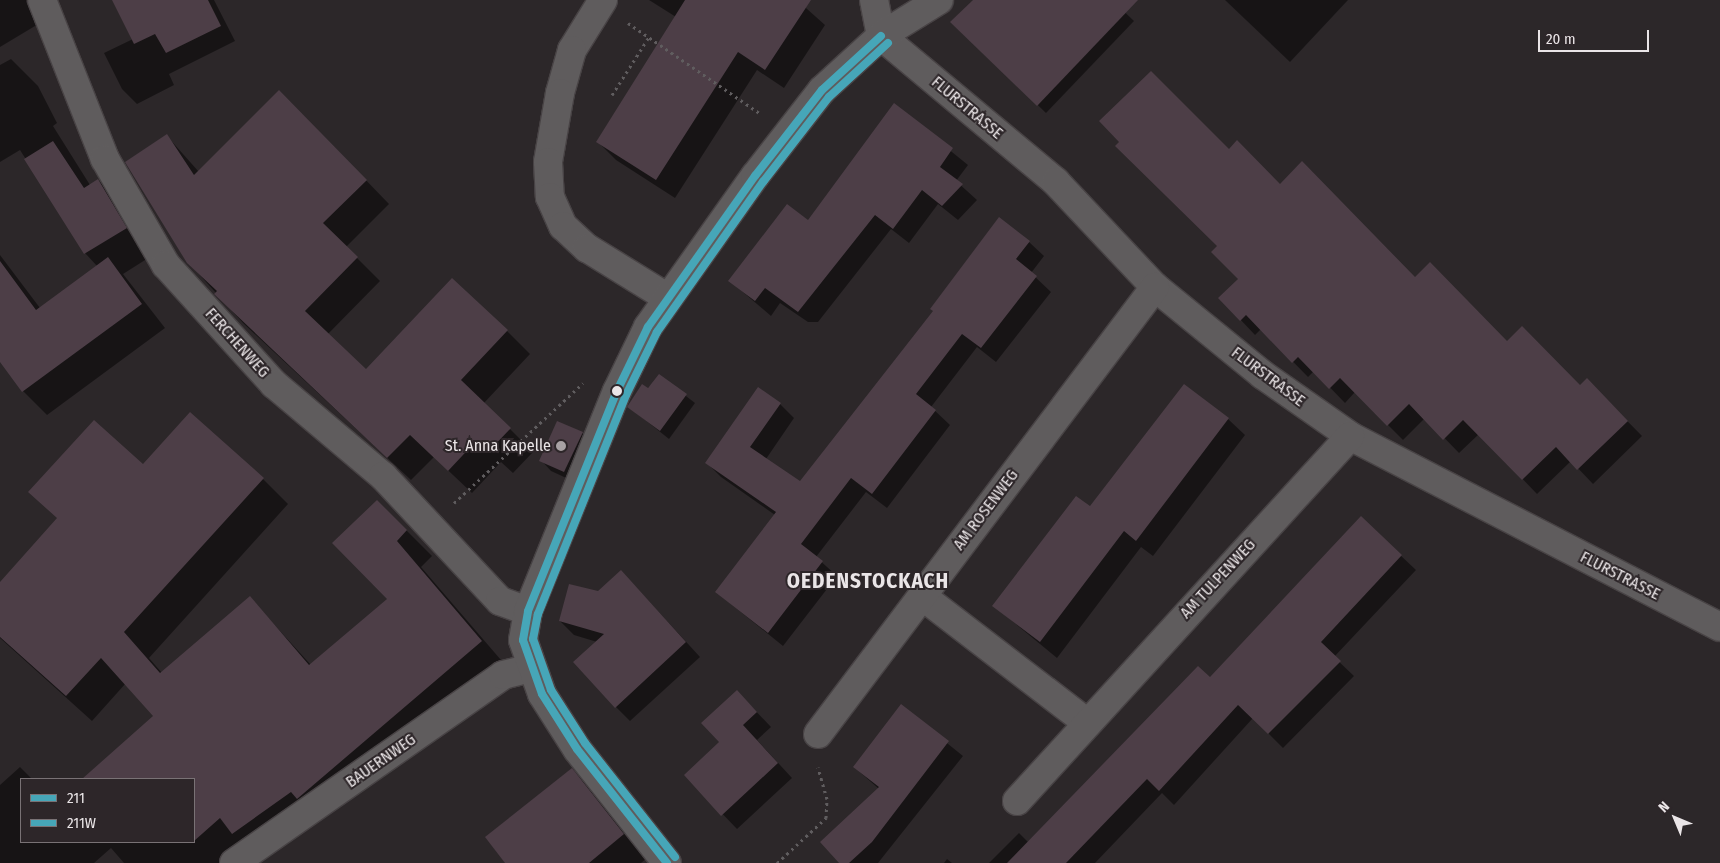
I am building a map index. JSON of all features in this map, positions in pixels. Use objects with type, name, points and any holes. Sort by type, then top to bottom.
[{"type":"street","name":"FERCHENWEG","points":[[42,0],[106,159],[166,265],[274,384],[383,476],[431,525],[500,601],[528,611]]},
{"type":"street","points":[[874,0],[881,36]]},
{"type":"street","points":[[668,863],[577,749],[542,694],[531,668],[523,640],[528,611],[630,360],[668,298],[822,90],[881,36],[940,0]]},
{"type":"street","points":[[602,2],[572,50],[560,93],[548,162],[550,197],[563,226],[587,248],[668,298]]},
{"type":"street","name":"FLURSTRASSE","points":[[881,36],[1056,182],[1155,287],[1263,375],[1350,436],[1720,627]]},
{"type":"street","name":"AM ROSENWEG","points":[[818,734],[1155,287]]},
{"type":"street","name":"AM TULPENWEG","points":[[1017,801],[1086,722],[1350,436]]},
{"type":"street","points":[[922,596],[1086,722]]},
{"type":"street","name":"BAUERNWEG","points":[[234,863],[503,675],[531,668]]},
{"type":"path","points":[[602,2],[649,37],[789,133]]},
{"type":"path","points":[[612,95],[649,37]]},
{"type":"path","points":[[431,525],[586,380]]},
{"type":"path","points":[[776,863],[826,818],[827,798],[818,773],[818,734]]},
{"type":"building","points":[[112,0],[208,0],[221,26],[166,53],[155,34],[134,44]]},
{"type":"building","points":[[685,0],[811,0],[765,70],[738,52],[656,180],[596,142]]},
{"type":"building","points":[[973,0],[1138,0],[1037,106],[950,22]]},
{"type":"building","points":[[1151,71],[1229,149],[1237,140],[1280,184],[1302,161],[1415,277],[1430,262],[1507,341],[1522,326],[1580,385],[1587,378],[1628,421],[1577,470],[1556,447],[1522,480],[1463,420],[1443,440],[1409,404],[1387,426],[1340,378],[1329,389],[1298,357],[1292,363],[1246,315],[1240,321],[1218,298],[1238,279],[1211,252],[1217,246],[1115,146],[1119,142],[1099,121]]},
{"type":"building","points":[[279,90],[367,180],[323,223],[358,257],[305,311],[366,369],[452,278],[508,330],[461,380],[511,428],[489,451],[477,440],[448,471],[410,435],[387,458],[214,294],[217,291],[187,263],[125,162],[167,134],[194,175]]},
{"type":"building","points":[[894,103],[953,148],[940,167],[963,184],[942,206],[922,190],[893,229],[875,215],[798,312],[765,288],[755,301],[728,281],[787,204],[808,220]]},
{"type":"building","points":[[53,141],[84,188],[98,179],[127,228],[84,254],[24,159]]},
{"type":"building","points":[[999,217],[1030,241],[1016,259],[1037,276],[981,348],[962,334],[916,394],[936,410],[872,494],[851,478],[801,544],[823,561],[768,633],[715,592],[776,512],[705,463],[758,387],[781,403],[750,447],[800,481],[933,311],[930,309]]},
{"type":"building","points":[[108,257],[142,304],[22,392],[0,362],[0,261],[36,310]]},
{"type":"building","points":[[659,374],[687,394],[660,431],[627,407],[642,384],[648,388]]},
{"type":"building","points":[[1184,384],[1229,418],[1136,541],[1124,531],[1040,642],[992,606],[1076,496],[1090,506]]},
{"type":"building","points":[[190,412],[264,478],[124,632],[160,673],[250,596],[309,665],[387,599],[332,543],[377,500],[407,530],[397,541],[482,641],[297,799],[291,792],[232,834],[220,818],[195,840],[195,778],[83,778],[153,716],[101,658],[66,696],[0,637],[0,582],[57,518],[28,492],[94,420],[143,464]]},
{"type":"building","name":"St. Anna Kapelle","points":[[557,421],[583,432],[564,472],[539,461]]},
{"type":"building","points":[[1361,516],[1402,555],[1321,642],[1341,661],[1268,734],[1238,705],[1159,791],[1147,779],[1066,863],[1007,863],[1198,666],[1210,677]]},
{"type":"building","points":[[621,570],[686,642],[615,708],[573,662],[604,634],[559,621],[569,584],[598,591]]},
{"type":"building","points":[[737,690],[757,712],[743,725],[778,763],[721,816],[684,775],[719,742],[701,723]]},
{"type":"building","points":[[901,704],[949,741],[872,842],[849,863],[839,863],[820,842],[879,787],[853,767]]},
{"type":"building","points":[[572,768],[624,834],[589,863],[505,863],[485,837]]},
{"type":"transit line","name":"211","points":[[667,863],[577,749],[542,694],[523,640],[528,611],[617,391],[648,327],[755,176],[822,90],[881,36]]},
{"type":"transit line","name":"211W","points":[[675,857],[585,743],[551,690],[533,639],[538,614],[626,395],[657,332],[763,182],[829,97],[888,43]]},
{"type":"place","name":"St. Anna Kapelle","points":[[561,446]]},
{"type":"district","name":"OEDENSTOCKACH","points":[[868,581]]}]
